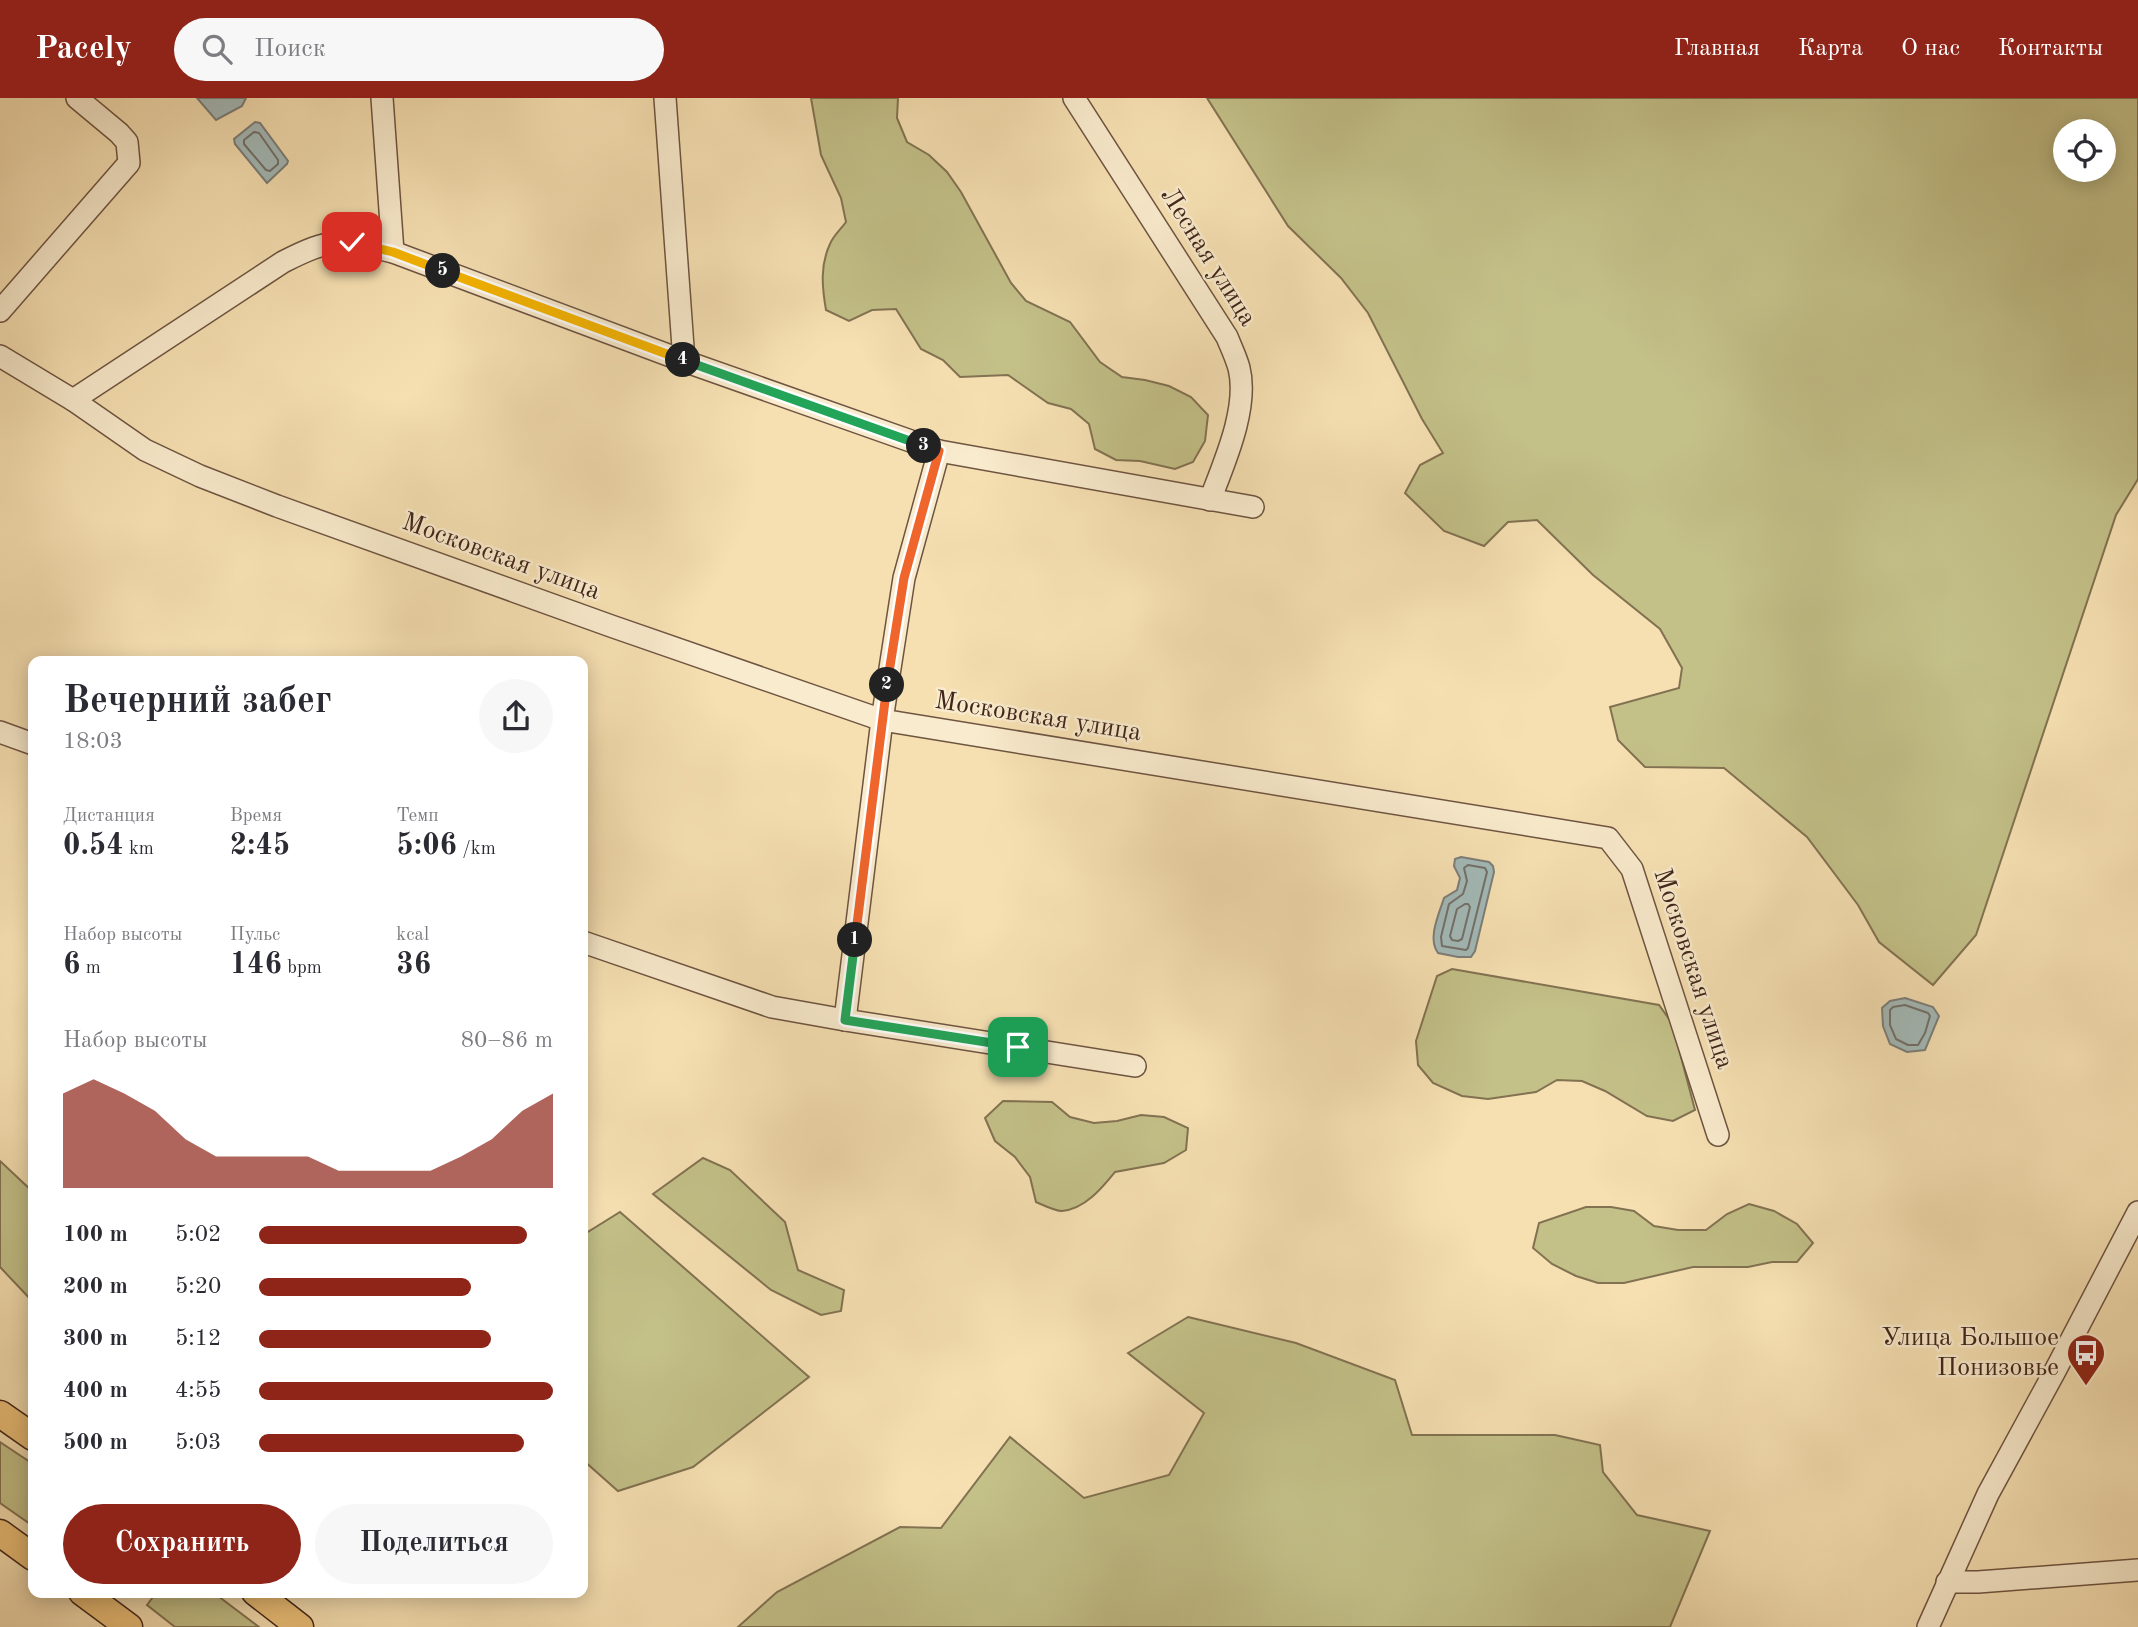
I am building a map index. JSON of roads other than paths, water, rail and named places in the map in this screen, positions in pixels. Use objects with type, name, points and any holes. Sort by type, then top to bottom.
[{"type":"main road","points":[[0,1414],[28,1434]]},
{"type":"main road","points":[[0,1533],[28,1554]]},
{"type":"main road","points":[[90,1598],[130,1627]]},
{"type":"main road","points":[[263,1598],[300,1627]]},
{"type":"street","points":[[0,311],[129,163],[127,142],[77,98]]},
{"type":"street","points":[[382,98],[393,252]]},
{"type":"street","points":[[665,98],[684,361]]},
{"type":"street","name":"Лесная улица","points":[[1074,98],[1227,337],[1239,369],[1240,399],[1231,443],[1210,500]]},
{"type":"street","points":[[72,400],[283,262],[306,250],[331,242],[352,242],[393,252],[684,361],[939,451],[1253,507]]},
{"type":"street","name":"Московская улица","points":[[0,356],[72,400],[145,450],[213,481],[585,617],[882,720],[1608,838],[1632,869],[1718,1135]]},
{"type":"street","points":[[845,1020],[882,720],[904,578],[939,451]]},
{"type":"street","points":[[0,732],[28,742]]},
{"type":"street","points":[[588,944],[772,1007],[1136,1066]]},
{"type":"street","points":[[1928,1627],[1988,1494],[2138,1212]]},
{"type":"street","points":[[1947,1582],[2138,1570]]},
{"type":"water","points":[[197,98],[246,98],[242,106],[216,120]]},
{"type":"water","points":[[255,122],[260,123],[288,161],[267,183],[235,144],[234,139]]},
{"type":"water","points":[[1461,857],[1489,862],[1494,872],[1475,951],[1471,957],[1438,953],[1434,941],[1435,926],[1444,898],[1457,890],[1460,878],[1454,866],[1455,859]]},
{"type":"water","points":[[1905,998],[1933,1007],[1939,1016],[1925,1050],[1907,1052],[1890,1044],[1883,1026],[1882,1008],[1890,1001]]},
{"type":"place","name":"Улица Большое Понизовье","points":[[2086,1387]]}]
